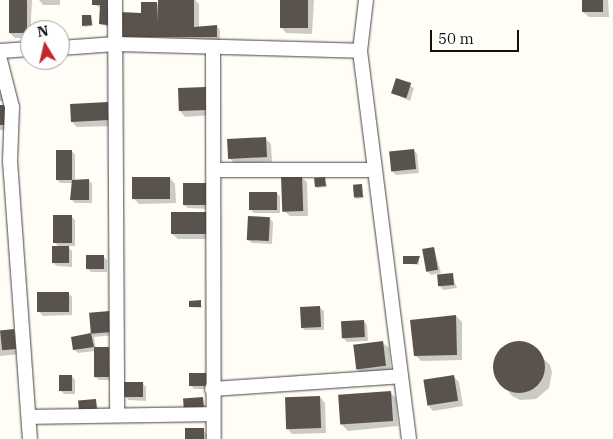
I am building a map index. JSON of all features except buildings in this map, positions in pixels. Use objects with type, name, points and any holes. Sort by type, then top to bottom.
[{"type":"street","points":[[115,0],[117,415]]},
{"type":"street","points":[[366,0],[360,51],[409,439]]},
{"type":"street","points":[[70,47],[116,44],[360,51]]},
{"type":"street","points":[[213,47],[212,414],[214,439]]},
{"type":"street","points":[[0,51],[20,50]]},
{"type":"street","points":[[0,60],[12,107],[10,161],[30,417],[30,439]]},
{"type":"street","points":[[214,170],[375,170]]},
{"type":"street","points":[[212,389],[401,376]]},
{"type":"street","points":[[30,417],[212,414]]}]
